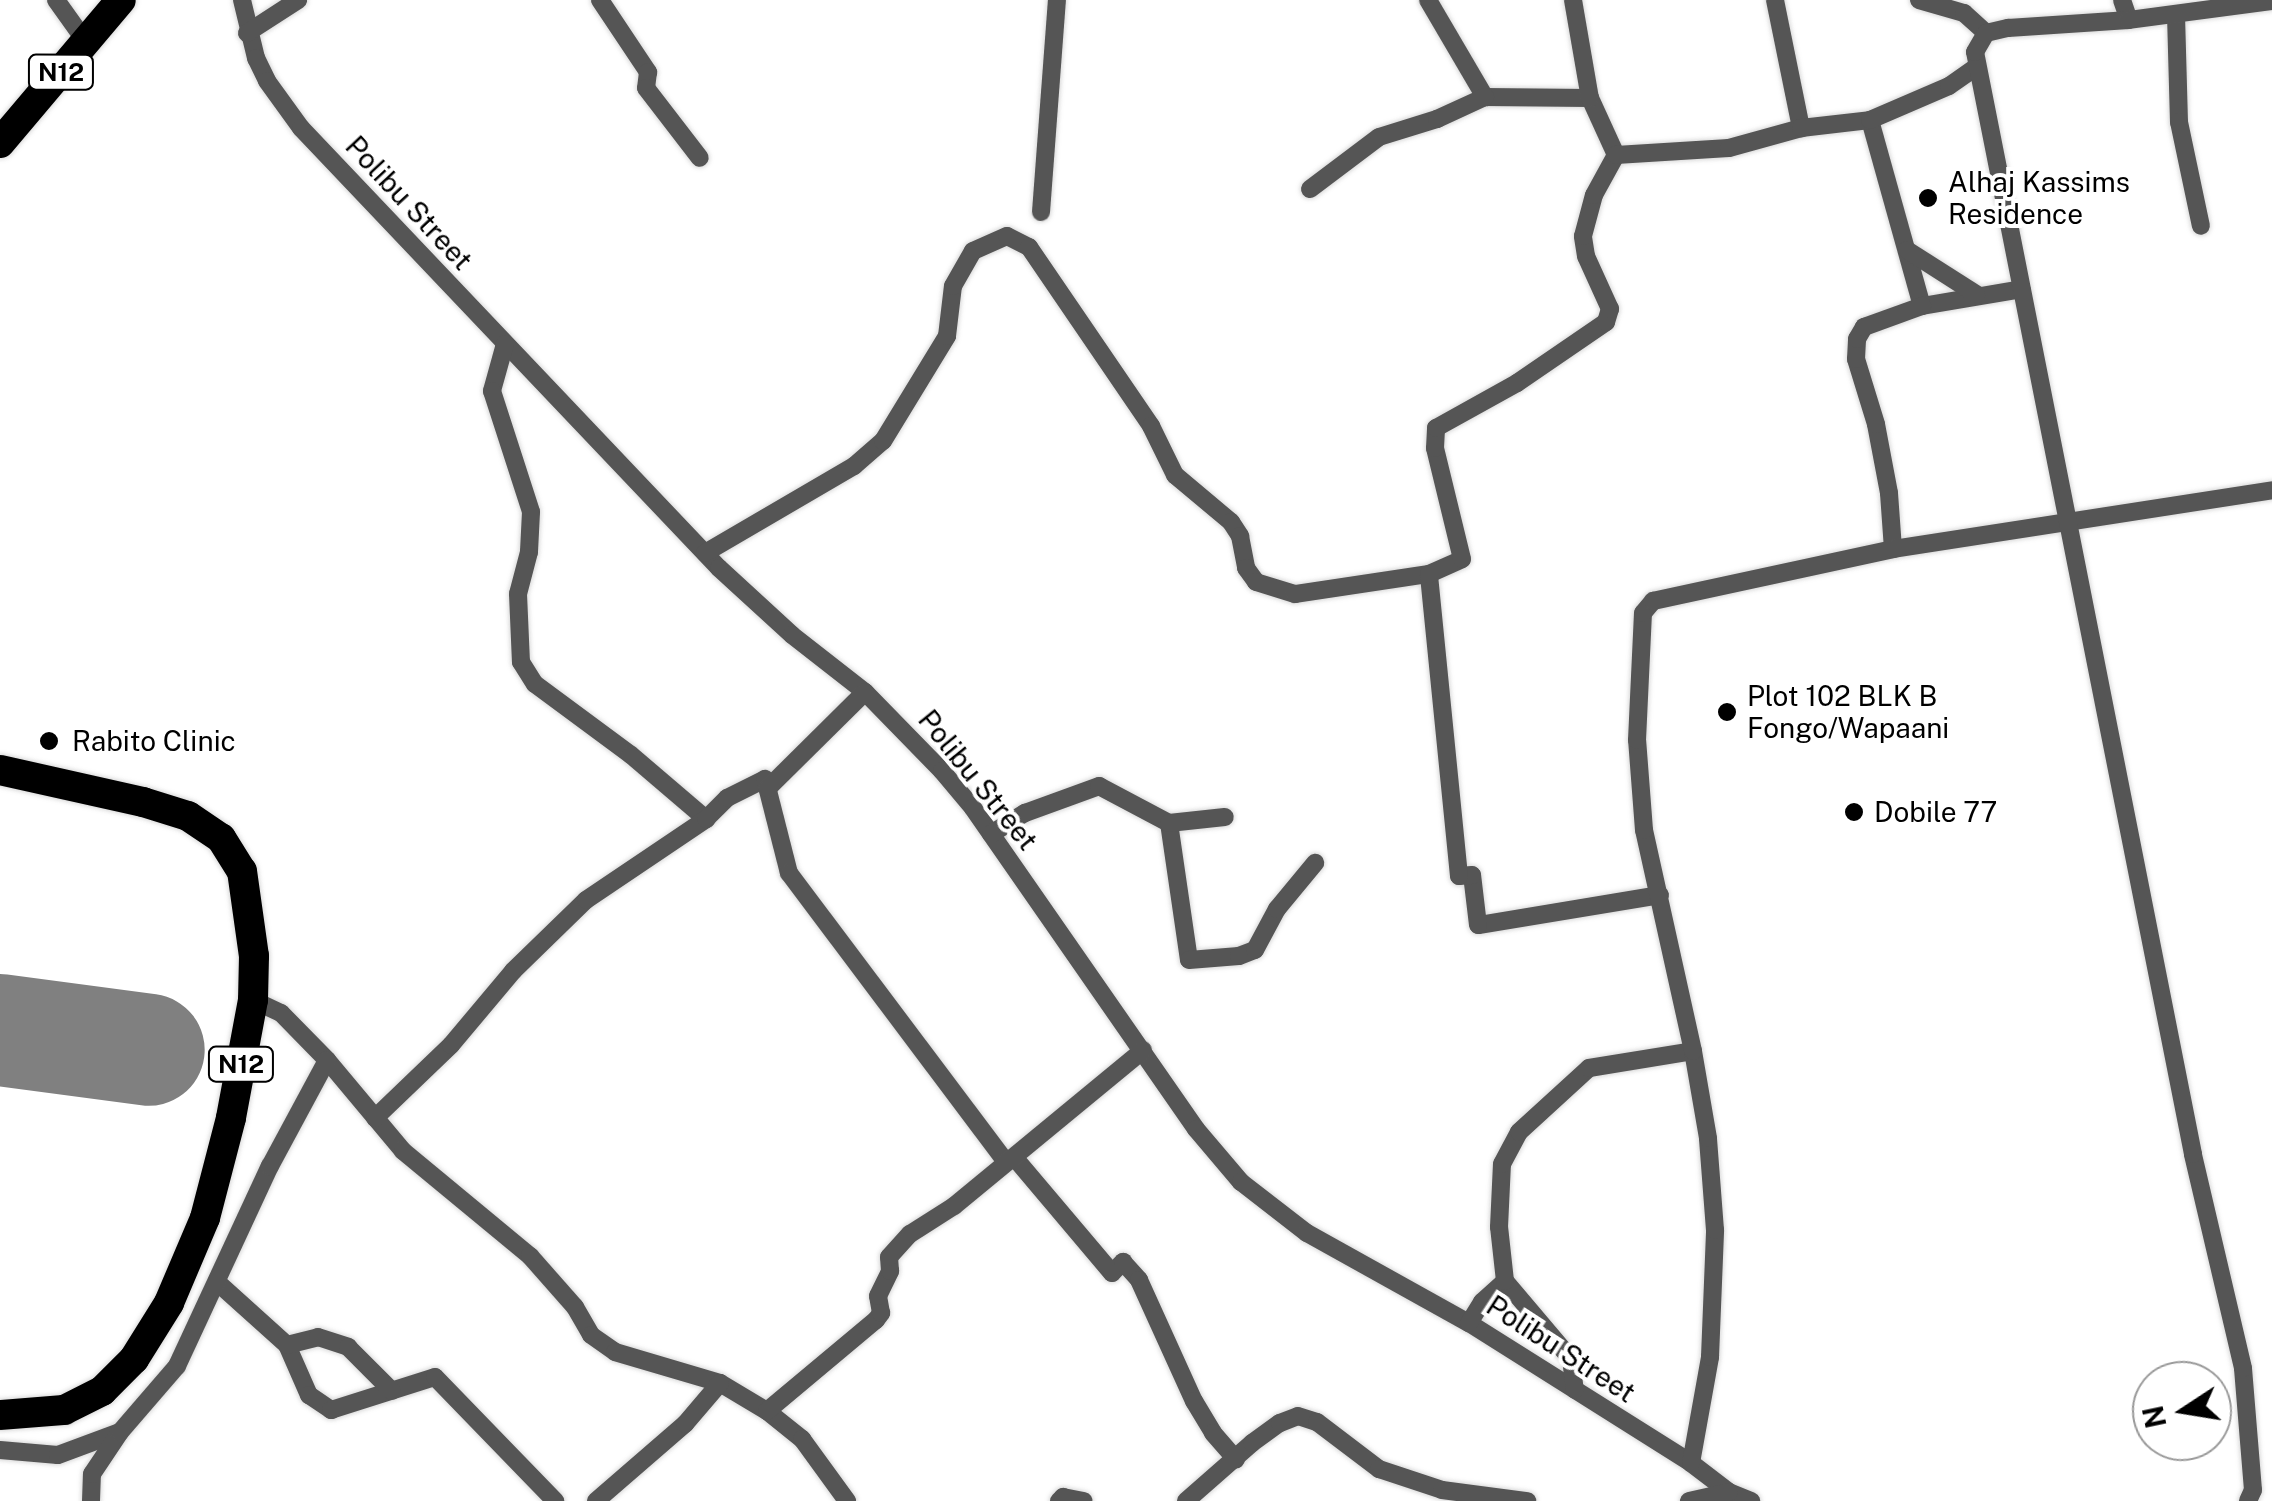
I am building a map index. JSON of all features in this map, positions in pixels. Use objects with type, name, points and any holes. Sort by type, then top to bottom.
[{"type":"highway","name":"N12","points":[[0,143],[121,0]]},
{"type":"highway","name":"N12","points":[[0,770],[143,802],[188,816],[221,838],[242,871],[251,910],[253,1000],[231,1118],[205,1218],[169,1303],[134,1359],[102,1391],[64,1410],[0,1415]]},
{"type":"street","points":[[56,0],[86,42]]},
{"type":"street","name":"Polibu Street","points":[[242,0],[247,32],[267,81],[284,108],[705,553],[792,636],[866,692],[942,771],[992,834],[1196,1129],[1268,1208],[1470,1323],[1691,1462],[1729,1492],[1751,1501]]},
{"type":"street","points":[[247,32],[298,0]]},
{"type":"street","points":[[600,0],[648,72],[646,88],[700,158]]},
{"type":"street","points":[[1040,212],[1057,0]]},
{"type":"street","points":[[1428,0],[1485,97]]},
{"type":"street","points":[[1573,0],[1590,98],[1616,156]]},
{"type":"street","points":[[1775,0],[1801,128]]},
{"type":"street","points":[[1918,0],[1964,13],[1986,33]]},
{"type":"street","points":[[2122,0],[2129,20]]},
{"type":"street","points":[[1986,33],[2176,15],[2272,1]]},
{"type":"street","points":[[2176,15],[2180,122],[2201,226]]},
{"type":"street","points":[[1986,33],[1975,52],[1976,67],[2194,1154],[2243,1368],[2252,1490],[2248,1501]]},
{"type":"street","points":[[1616,156],[1729,148],[1801,128],[1870,120],[1949,86],[1976,67]]},
{"type":"street","points":[[1310,189],[1379,137],[1436,120],[1485,97],[1590,98]]},
{"type":"street","points":[[1870,120],[1922,306]]},
{"type":"street","points":[[705,553],[854,466],[883,441],[947,336],[953,286],[973,251],[1007,236],[1030,247],[1151,426],[1175,475],[1231,522],[1240,536],[1246,568],[1256,582],[1295,594],[1429,574],[1462,559],[1435,448],[1436,428],[1517,383],[1610,316],[1582,236],[1594,195],[1616,156]]},
{"type":"street","points":[[1907,250],[1976,294]]},
{"type":"street","points":[[1893,549],[1889,494],[1876,424],[1856,358],[1856,339],[1864,327],[1922,306],[2022,289]]},
{"type":"street","points":[[505,344],[492,391],[530,512],[528,552],[518,594],[521,662],[535,684],[630,755],[706,819]]},
{"type":"street","points":[[1691,1462],[1710,1357],[1714,1230],[1708,1138],[1639,787],[1643,613],[1653,600],[1893,549],[2068,518],[2272,490]]},
{"type":"street","points":[[1429,574],[1459,876],[1472,875],[1478,925],[1660,895]]},
{"type":"street","points":[[765,780],[768,788],[866,692]]},
{"type":"street","points":[[375,1118],[451,1045],[513,971],[586,900],[706,819],[727,798],[765,780]]},
{"type":"street","points":[[765,780],[789,873],[1010,1160],[1112,1272],[1123,1262],[1139,1280],[1194,1401],[1213,1434],[1236,1459]]},
{"type":"street","points":[[992,834],[1025,813],[1099,786],[1169,823],[1226,817]]},
{"type":"street","points":[[1169,823],[1190,960],[1239,956],[1255,950],[1277,910],[1314,863]]},
{"type":"street","points":[[253,1000],[281,1013],[327,1060],[403,1151],[530,1256],[575,1307],[591,1335],[615,1352],[720,1383],[767,1410],[802,1440],[847,1501]]},
{"type":"street","points":[[767,1410],[876,1320],[881,1312],[878,1296],[890,1271],[889,1257],[910,1234],[954,1206],[1143,1050]]},
{"type":"street","points":[[1575,1390],[1572,1359],[1505,1281],[1499,1227],[1502,1164],[1519,1132],[1589,1068],[1693,1051]]},
{"type":"street","points":[[92,1501],[92,1474],[120,1432],[177,1366],[270,1166],[327,1060]]},
{"type":"street","points":[[1470,1323],[1482,1302],[1505,1281]]},
{"type":"street","points":[[217,1282],[288,1345],[309,1395],[331,1410],[435,1377],[555,1501]]},
{"type":"street","points":[[288,1345],[318,1337],[348,1348],[392,1391]]},
{"type":"street","points":[[596,1501],[685,1424],[720,1383]]},
{"type":"street","points":[[1186,1501],[1280,1422],[1298,1416],[1318,1422],[1380,1469],[1440,1496],[1527,1501]]},
{"type":"street","points":[[0,1450],[58,1455],[120,1432]]},
{"type":"street","points":[[1689,1501],[1729,1492]]},
{"type":"street","points":[[1059,1501],[1063,1497],[1084,1501]]},
{"type":"runway","points":[[0,1030],[149,1050]]},
{"type":"place","name":"Alhaj Kassims Residence","points":[[1928,198]]},
{"type":"place","name":"Plot 102 BLK B Fongo/Wapaani","points":[[1727,712]]},
{"type":"place","name":"Rabito Clinic","points":[[49,741]]},
{"type":"place","name":"Dobile 77","points":[[1854,812]]}]
